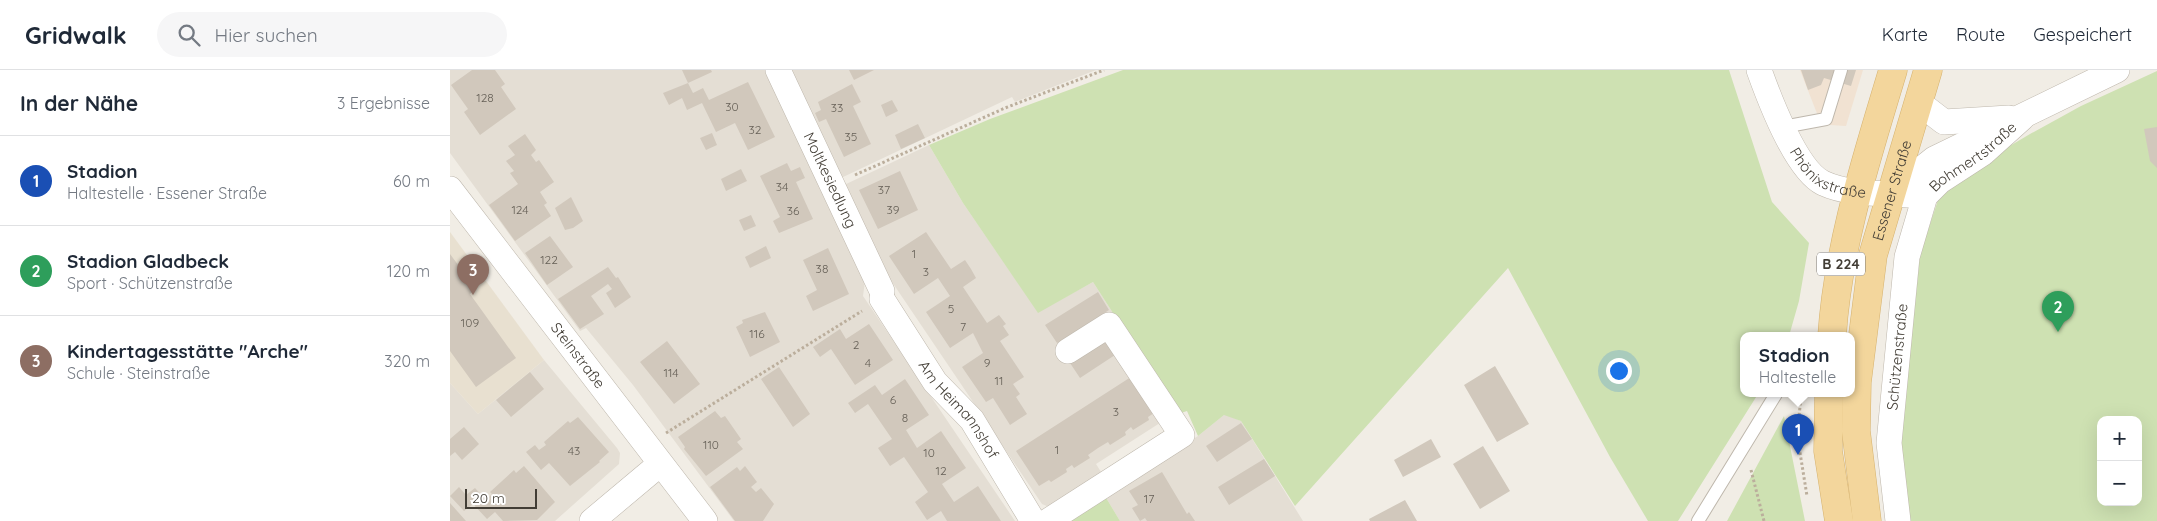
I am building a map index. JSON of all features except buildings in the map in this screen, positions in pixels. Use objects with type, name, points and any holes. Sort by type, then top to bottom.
[{"type":"main road","name":"Essener Straße","points":[[1833,332],[1844,249],[1857,192],[1893,70]]},
{"type":"main road","name":"Essener Straße","points":[[1867,521],[1856,431],[1857,382],[1873,255],[1928,70]]},
{"type":"main road","points":[[1829,397],[1828,451],[1839,521]]},
{"type":"street","name":"Moltkesiedlung","points":[[778,70],[882,295]]},
{"type":"street","name":"Phönixstraße","points":[[1760,70],[1783,127],[1804,167],[1813,176],[1823,183],[1857,192],[1925,196]]},
{"type":"street","name":"Bohmertstraße","points":[[1934,159],[2022,118],[2117,70]]},
{"type":"street","name":"Bohmertstraße","points":[[1918,102],[1944,122],[2022,118]]},
{"type":"street","name":"Bohmertstraße","points":[[1925,196],[1940,181],[1983,153],[2022,118]]},
{"type":"street","name":"Phönixstraße","points":[[1890,194],[1934,159]]},
{"type":"street","name":"Steinstraße","points":[[450,189],[705,521]]},
{"type":"street","name":"Schützenstraße","points":[[1898,521],[1889,443],[1907,257],[1925,196]]},
{"type":"street","name":"Am Heimannshof","points":[[882,295],[936,382],[972,420],[1033,521]]},
{"type":"street","points":[[1048,521],[1182,435],[1109,325],[1068,352]]},
{"type":"street","points":[[592,521],[660,464]]},
{"type":"lane","name":"Phönixstraße","points":[[1783,127],[1826,119],[1841,70]]},
{"type":"lane","points":[[1698,521],[1774,397]]},
{"type":"path","points":[[831,185],[1005,108],[1104,70]]},
{"type":"path","points":[[658,438],[882,295]]},
{"type":"path","points":[[1745,445],[1764,521]]},
{"type":"shaded area","points":[[450,70],[766,70],[865,281],[863,296],[1015,521],[734,521],[633,385],[586,328],[580,331],[450,153]]},
{"type":"shaded area","points":[[790,70],[1096,70],[1015,102],[1012,97],[841,178]]},
{"type":"shaded area","points":[[1800,70],[1863,70],[1846,126],[1830,125],[1818,116]]},
{"type":"shaded area","points":[[929,145],[963,203],[1038,312],[1093,282],[1177,412],[1096,464],[1103,475],[1049,507],[1042,504],[890,279],[844,185]]},
{"type":"shaded area","points":[[450,232],[544,360],[478,414],[450,383]]},
{"type":"shaded area","points":[[544,360],[617,448],[620,453],[619,464],[555,521],[450,521],[450,383],[478,414]]},
{"type":"shaded area","points":[[1225,414],[1241,421],[1303,521],[1120,521],[1105,496],[1198,436]]},
{"type":"green space","points":[[1123,70],[1729,70],[1772,202],[1809,243],[1799,301],[1790,332],[1740,332],[1740,397],[1756,397],[1678,521],[1648,521],[1610,457],[1508,268],[1295,506],[1241,421],[1224,415],[1198,436],[1187,411],[1178,414],[1093,282],[1038,313],[963,203],[929,145],[990,119]]},
{"type":"green space","points":[[2157,71],[2157,521],[1909,521],[1901,444],[1920,254],[1938,200],[1976,166],[2081,106]]},
{"type":"green space","points":[[1784,416],[1805,521],[1727,521]]},
{"type":"green space","points":[[1105,496],[1120,521],[1066,521]]},
{"type":"place","name":"Kindertagesstätte \"Arche\"","points":[[473,295]]},
{"type":"place","name":"Stadion Gladbeck","points":[[2058,332]]},
{"type":"place","name":"Stadion","points":[[1798,455]]}]
